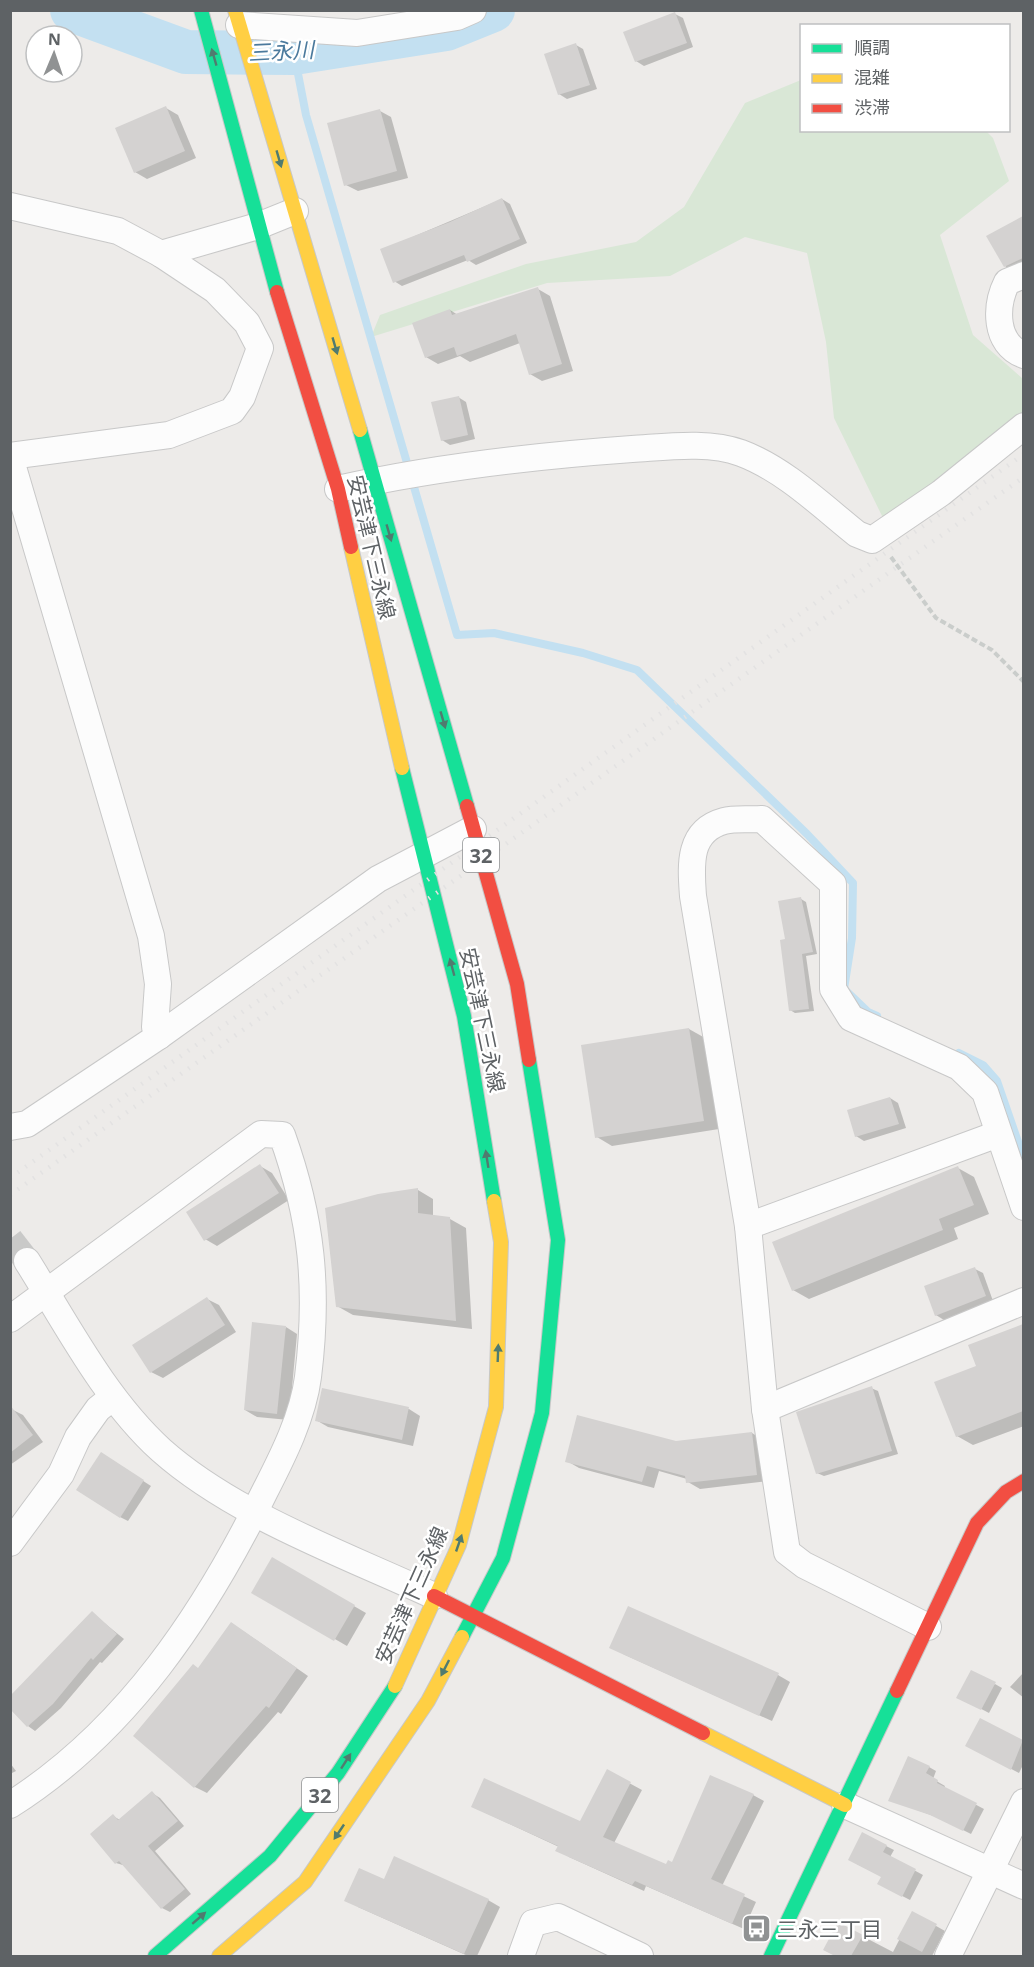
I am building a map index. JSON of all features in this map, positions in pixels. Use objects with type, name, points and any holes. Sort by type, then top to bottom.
[{"type":"main road","name":"安芸津下三永線","points":[[155,1956],[270,1856],[338,1773],[394,1688],[459,1545],[496,1407],[501,1242],[464,1016],[422,857],[338,489],[258,226],[202,14]]},
{"type":"main road","name":"安芸津下三永線","points":[[219,1956],[305,1882],[428,1701],[503,1558],[542,1413],[558,1240],[517,984],[473,828],[398,477],[295,211],[237,18]]},
{"type":"main road","points":[[771,1956],[845,1805],[977,1523],[1006,1492],[1023,1481]]},
{"type":"main road","points":[[434,1596],[845,1805]]},
{"type":"street","points":[[237,18],[357,33],[457,17],[473,10]]},
{"type":"street","points":[[10,206],[118,231],[161,255],[214,290],[248,323],[260,348],[242,397],[232,411],[169,435],[10,457],[151,936],[158,984],[155,1027],[159,1036]]},
{"type":"street","points":[[161,255],[258,226],[295,211]]},
{"type":"street","points":[[1023,275],[1007,282],[997,309],[1000,327],[1010,346],[1023,355]]},
{"type":"street","points":[[338,489],[398,477],[590,452],[685,447],[722,448],[741,453],[762,463],[857,534],[872,540],[941,493],[1023,426]]},
{"type":"street","points":[[928,1627],[804,1565],[788,1552],[765,1409],[748,1226],[693,896],[690,861],[700,836],[723,821],[762,819],[833,884],[833,989],[851,1018],[959,1067],[985,1092],[1023,1207]]},
{"type":"street","points":[[10,1127],[27,1124],[159,1036],[378,879],[473,828]]},
{"type":"street","points":[[10,1319],[261,1134],[282,1135],[300,1185],[310,1239],[314,1304],[308,1379],[289,1443],[221,1575],[164,1662],[108,1727],[38,1788],[10,1805]]},
{"type":"street","points":[[748,1226],[998,1134]]},
{"type":"street","points":[[27,1261],[113,1397],[162,1450],[254,1514],[434,1596]]},
{"type":"street","points":[[765,1409],[1023,1301]]},
{"type":"street","points":[[10,1544],[61,1474],[78,1437],[98,1409],[113,1397]]},
{"type":"street","points":[[948,1956],[1023,1802]]},
{"type":"street","points":[[845,1805],[1023,1886]]},
{"type":"street","points":[[520,1956],[533,1923],[558,1917],[640,1956]]},
{"type":"path","points":[[872,540],[890,556],[936,618],[992,650],[1023,682]]},
{"type":"green space","points":[[800,80],[800,132],[987,132],[993,138],[1009,181],[940,235],[973,335],[1023,379],[1023,418],[884,520],[834,418],[826,342],[807,253],[745,237],[670,276],[547,283],[371,337],[380,315],[526,264],[636,242],[684,207],[745,103]]},
{"type":"building","points":[[675,12],[687,43],[635,62],[623,32]]},
{"type":"building","points":[[576,43],[590,85],[558,95],[544,54]]},
{"type":"building","points":[[166,106],[185,151],[134,173],[115,128]]},
{"type":"building","points":[[380,109],[397,171],[344,186],[327,123]]},
{"type":"building","points":[[502,198],[520,239],[467,262],[464,255],[393,283],[380,249],[450,222]]},
{"type":"building","points":[[1023,216],[1023,258],[1004,267],[986,236]]},
{"type":"building","points":[[538,287],[562,364],[529,375],[516,334],[457,356],[454,347],[425,358],[412,323],[450,309],[452,315]]},
{"type":"building","points":[[459,396],[468,435],[441,441],[431,402]]},
{"type":"building","points":[[801,897],[813,952],[802,954],[809,1009],[789,1011],[780,940],[785,939],[778,901]]},
{"type":"building","points":[[689,1028],[704,1121],[595,1138],[581,1045]]},
{"type":"building","points":[[890,1097],[899,1124],[855,1137],[847,1110]]},
{"type":"building","points":[[260,1164],[279,1193],[204,1241],[186,1212]]},
{"type":"building","points":[[958,1166],[974,1205],[939,1219],[943,1230],[792,1291],[772,1242]]},
{"type":"building","points":[[418,1188],[418,1213],[450,1217],[456,1321],[336,1307],[325,1208],[378,1194]]},
{"type":"building","points":[[975,1267],[986,1296],[935,1316],[924,1286]]},
{"type":"building","points":[[207,1297],[225,1325],[150,1373],[132,1345]]},
{"type":"building","points":[[252,1322],[286,1326],[277,1414],[244,1410]]},
{"type":"building","points":[[1023,1324],[1023,1411],[956,1437],[934,1382],[976,1366],[968,1345]]},
{"type":"building","points":[[872,1386],[892,1451],[816,1474],[796,1412]]},
{"type":"building","points":[[322,1388],[409,1407],[402,1440],[315,1421]]},
{"type":"building","points":[[10,1405],[33,1435],[10,1453]]},
{"type":"building","points":[[577,1415],[676,1441],[752,1432],[757,1475],[686,1483],[685,1476],[647,1466],[642,1482],[565,1462]]},
{"type":"building","points":[[101,1452],[144,1480],[120,1518],[76,1490]]},
{"type":"building","points":[[272,1557],[355,1605],[334,1641],[251,1593]]},
{"type":"building","points":[[628,1606],[779,1673],[759,1716],[609,1648]]},
{"type":"building","points":[[92,1611],[117,1634],[93,1660],[91,1658],[53,1704],[27,1727],[10,1709],[10,1696]]},
{"type":"building","points":[[231,1622],[297,1668],[269,1708],[266,1706],[194,1788],[133,1736],[193,1664],[198,1668]]},
{"type":"building","points":[[971,1670],[996,1682],[981,1710],[956,1698]]},
{"type":"building","points":[[980,1718],[1023,1740],[1011,1770],[965,1746]]},
{"type":"building","points":[[908,1756],[930,1766],[926,1773],[938,1780],[937,1783],[977,1803],[963,1831],[930,1815],[888,1801]]},
{"type":"building","points":[[607,1769],[631,1782],[603,1837],[666,1864],[668,1860],[672,1862],[710,1775],[754,1794],[711,1879],[745,1894],[732,1924],[635,1881],[632,1885],[555,1851],[558,1846],[471,1807],[484,1778],[580,1821]]},
{"type":"building","points":[[152,1791],[178,1821],[148,1846],[185,1889],[161,1909],[119,1861],[115,1864],[90,1834],[113,1814],[118,1820]]},
{"type":"building","points":[[862,1832],[887,1845],[883,1852],[916,1869],[902,1897],[877,1884],[881,1877],[848,1860]]},
{"type":"building","points":[[394,1856],[489,1899],[464,1954],[344,1901],[359,1868],[384,1879]]},
{"type":"building","points":[[912,1911],[937,1924],[922,1952],[897,1939]]},
{"type":"building","points":[[838,1922],[863,1935],[851,1956],[835,1956],[823,1950]]},
{"type":"waterway","name":"三永川","points":[[72,10],[186,52],[294,53],[446,29],[493,10]]},
{"type":"waterway","points":[[294,53],[306,115],[457,635],[494,633],[583,653],[637,670],[807,834],[853,883],[852,938],[844,989],[868,1012],[877,1016]]},
{"type":"waterway","points":[[959,1053],[983,1065],[997,1081],[1024,1159]]},
{"type":"tunnel","points":[[10,1239],[27,1261]]},
{"type":"railway","points":[[10,1178],[1024,454]]},
{"type":"railway","points":[[10,1195],[1024,477]]},
{"type":"traffic: fast","points":[[201,10],[277,292]]},
{"type":"traffic: fast","points":[[360,430],[467,806]]},
{"type":"traffic: fast","points":[[402,768],[464,1016],[494,1201]]},
{"type":"traffic: fast","points":[[462,1637],[503,1558],[542,1413],[558,1240],[529,1060]]},
{"type":"traffic: fast","points":[[155,1956],[270,1856],[338,1773],[395,1686]]},
{"type":"traffic: fast","points":[[771,1956],[897,1691]]},
{"type":"traffic: slow","points":[[235,10],[360,430]]},
{"type":"traffic: slow","points":[[351,547],[402,768]]},
{"type":"traffic: slow","points":[[395,1686],[459,1545],[496,1407],[501,1242],[494,1201]]},
{"type":"traffic: slow","points":[[219,1956],[305,1882],[428,1701],[462,1637]]},
{"type":"traffic: slow","points":[[703,1733],[845,1805]]},
{"type":"traffic: jam","points":[[277,292],[338,489],[351,547]]},
{"type":"traffic: jam","points":[[467,806],[517,984],[529,1060]]},
{"type":"traffic: jam","points":[[897,1691],[977,1523],[1006,1492],[1024,1481]]},
{"type":"traffic: jam","points":[[434,1596],[703,1733]]},
{"type":"place","name":"三永三丁目","points":[[756,1929]]}]
